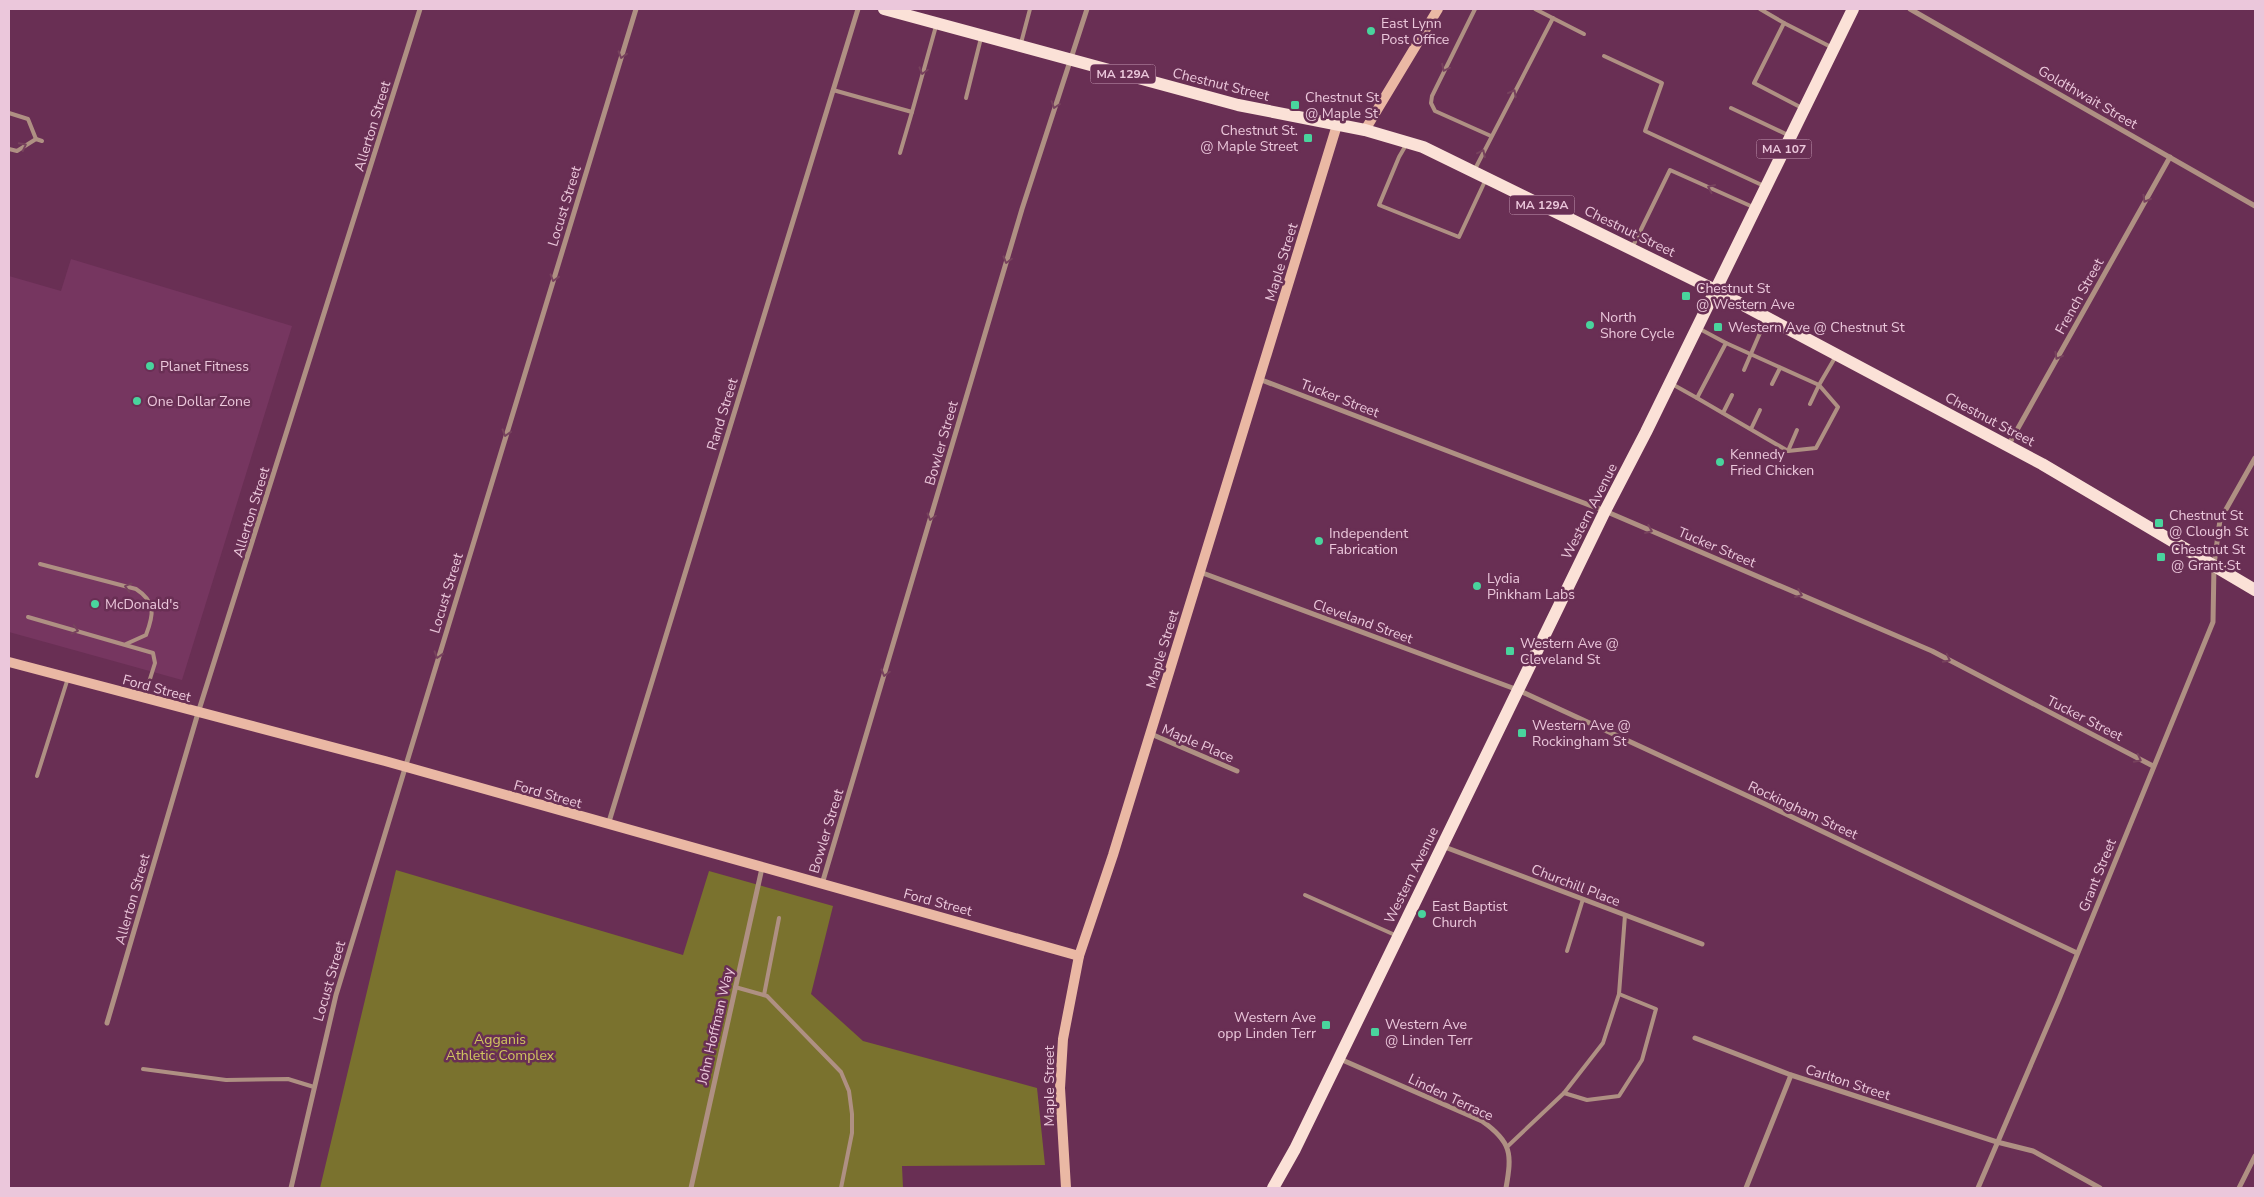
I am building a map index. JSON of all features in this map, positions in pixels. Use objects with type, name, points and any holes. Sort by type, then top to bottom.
[{"type":"main road","name":"Chestnut Street","points":[[884,9],[1238,105],[1365,130],[1423,147],[1715,290],[1766,317],[2008,446],[2255,590]]},
{"type":"main road","name":"Western Avenue","points":[[1273,1188],[1295,1149],[1605,511],[1670,383],[1853,9]]},
{"type":"street","name":"Allerton Street","points":[[107,1024],[198,713],[420,9]]},
{"type":"street","name":"Locust Street","points":[[291,1188],[336,995],[636,9]]},
{"type":"street","name":"Rand Street","points":[[608,825],[858,9]]},
{"type":"street","name":"Bowler Street","points":[[822,884],[1019,218],[1086,9]]},
{"type":"street","points":[[1365,130],[1438,9]]},
{"type":"street","name":"Goldthwait Street","points":[[1910,9],[2255,206]]},
{"type":"street","name":"Maple Street","points":[[1066,1188],[1060,1062],[1079,956],[1151,734],[1337,125]]},
{"type":"street","name":"French Street","points":[[2008,446],[2170,156]]},
{"type":"street","name":"Tucker Street","points":[[1259,379],[1605,511],[1932,651],[2153,766]]},
{"type":"street","name":"Grant Street","points":[[1978,1188],[2213,622],[2214,565],[2220,520],[2255,458]]},
{"type":"street","name":"Cleveland Street","points":[[1200,572],[1518,690]]},
{"type":"street","name":"Ford Street","points":[[9,662],[404,768],[1079,956]]},
{"type":"street","name":"Rockingham Street","points":[[1518,690],[1774,808],[2077,953]]},
{"type":"street","name":"Maple Place","points":[[1151,734],[1237,772]]},
{"type":"street","name":"Churchill Place","points":[[1442,846],[1702,944]]},
{"type":"street","name":"John Hoffman Way","points":[[691,1188],[762,868]]},
{"type":"street","name":"Carlton Street","points":[[1694,1038],[1791,1075],[1996,1142],[2033,1151],[2100,1188]]},
{"type":"street","name":"Linden Terrace","points":[[1339,1058],[1482,1122],[1499,1133],[1508,1146]]},
{"type":"street","points":[[1746,1188],[1791,1075]]},
{"type":"street","points":[[1506,1188],[1510,1166],[1508,1146]]},
{"type":"street","points":[[2239,1188],[2255,1156]]},
{"type":"lane","points":[[1020,46],[1030,10],[1024,9]]},
{"type":"lane","points":[[1475,9],[1432,96],[1431,103],[1435,111],[1491,136]]},
{"type":"lane","points":[[1535,9],[1584,34]]},
{"type":"lane","points":[[1760,9],[1834,49]]},
{"type":"lane","points":[[1474,171],[1553,18]]},
{"type":"lane","points":[[1784,23],[1754,83],[1804,109]]},
{"type":"lane","points":[[900,153],[937,24]]},
{"type":"lane","points":[[966,98],[982,36]]},
{"type":"lane","points":[[1604,56],[1662,83],[1645,132],[1766,187]]},
{"type":"lane","points":[[833,90],[912,112]]},
{"type":"lane","points":[[1731,108],[1790,136]]},
{"type":"lane","points":[[9,113],[28,119],[36,139],[42,141]]},
{"type":"lane","points":[[9,149],[17,151],[36,139]]},
{"type":"lane","points":[[1408,143],[1399,157],[1379,205],[1458,237],[1487,178]]},
{"type":"lane","points":[[1632,249],[1670,170],[1755,208]]},
{"type":"lane","points":[[1744,370],[1766,317]]},
{"type":"lane","points":[[1670,383],[1788,451],[1816,448],[1838,407],[1819,385],[1697,328]]},
{"type":"lane","points":[[1697,398],[1726,343]]},
{"type":"lane","points":[[1810,404],[1837,355]]},
{"type":"lane","points":[[1772,384],[1780,368]]},
{"type":"lane","points":[[1723,413],[1732,395]]},
{"type":"lane","points":[[1751,429],[1760,410]]},
{"type":"lane","points":[[1788,451],[1798,430]]},
{"type":"lane","points":[[40,564],[136,589],[148,597],[152,610],[146,635],[126,644]]},
{"type":"lane","points":[[28,617],[153,653],[155,663],[144,698]]},
{"type":"lane","points":[[37,776],[68,678]]},
{"type":"lane","points":[[1305,895],[1397,936]]},
{"type":"lane","points":[[1567,951],[1583,899]]},
{"type":"lane","points":[[1508,1146],[1564,1093],[1603,1043],[1619,994],[1625,915]]},
{"type":"lane","points":[[764,995],[779,918]]},
{"type":"lane","points":[[735,987],[764,995],[841,1072],[849,1091],[852,1114],[852,1133],[841,1188]]},
{"type":"lane","points":[[1564,1093],[1587,1100],[1619,1096],[1642,1060],[1656,1009],[1619,994]]},
{"type":"lane","points":[[143,1069],[226,1080],[288,1079],[314,1087]]},
{"type":"shaded area","points":[[71,259],[292,326],[182,680],[9,632],[9,276],[61,291]]},
{"type":"green space","name":"Agganis Athletic Complex","points":[[396,870],[683,955],[709,871],[833,906],[811,994],[863,1041],[1037,1088],[1045,1165],[902,1166],[903,1188],[320,1188]]},
{"type":"place","name":"East Lynn Post Office","points":[[1371,31]]},
{"type":"place","name":"Chestnut St @ Maple St","points":[[1295,105]]},
{"type":"place","name":"Chestnut St. @ Maple Street","points":[[1308,138]]},
{"type":"place","name":"Chestnut St @ Western Ave","points":[[1686,296]]},
{"type":"place","name":"North Shore Cycle","points":[[1590,325]]},
{"type":"place","name":"Western Ave @ Chestnut St","points":[[1718,327]]},
{"type":"place","name":"Planet Fitness","points":[[150,366]]},
{"type":"place","name":"One Dollar Zone","points":[[137,401]]},
{"type":"place","name":"Kennedy Fried Chicken","points":[[1720,462]]},
{"type":"place","name":"Chestnut St @ Clough St","points":[[2159,523]]},
{"type":"place","name":"Independent Fabrication","points":[[1319,541]]},
{"type":"place","name":"Chestnut St @ Grant St","points":[[2161,557]]},
{"type":"place","name":"Lydia Pinkham Labs","points":[[1477,586]]},
{"type":"place","name":"McDonald's","points":[[95,604]]},
{"type":"place","name":"Western Ave @ Cleveland St","points":[[1510,651]]},
{"type":"place","name":"Western Ave @ Rockingham St","points":[[1522,733]]},
{"type":"place","name":"East Baptist Church","points":[[1422,914]]},
{"type":"place","name":"Western Ave opp Linden Terr","points":[[1326,1025]]},
{"type":"place","name":"Western Ave @ Linden Terr","points":[[1375,1032]]}]
